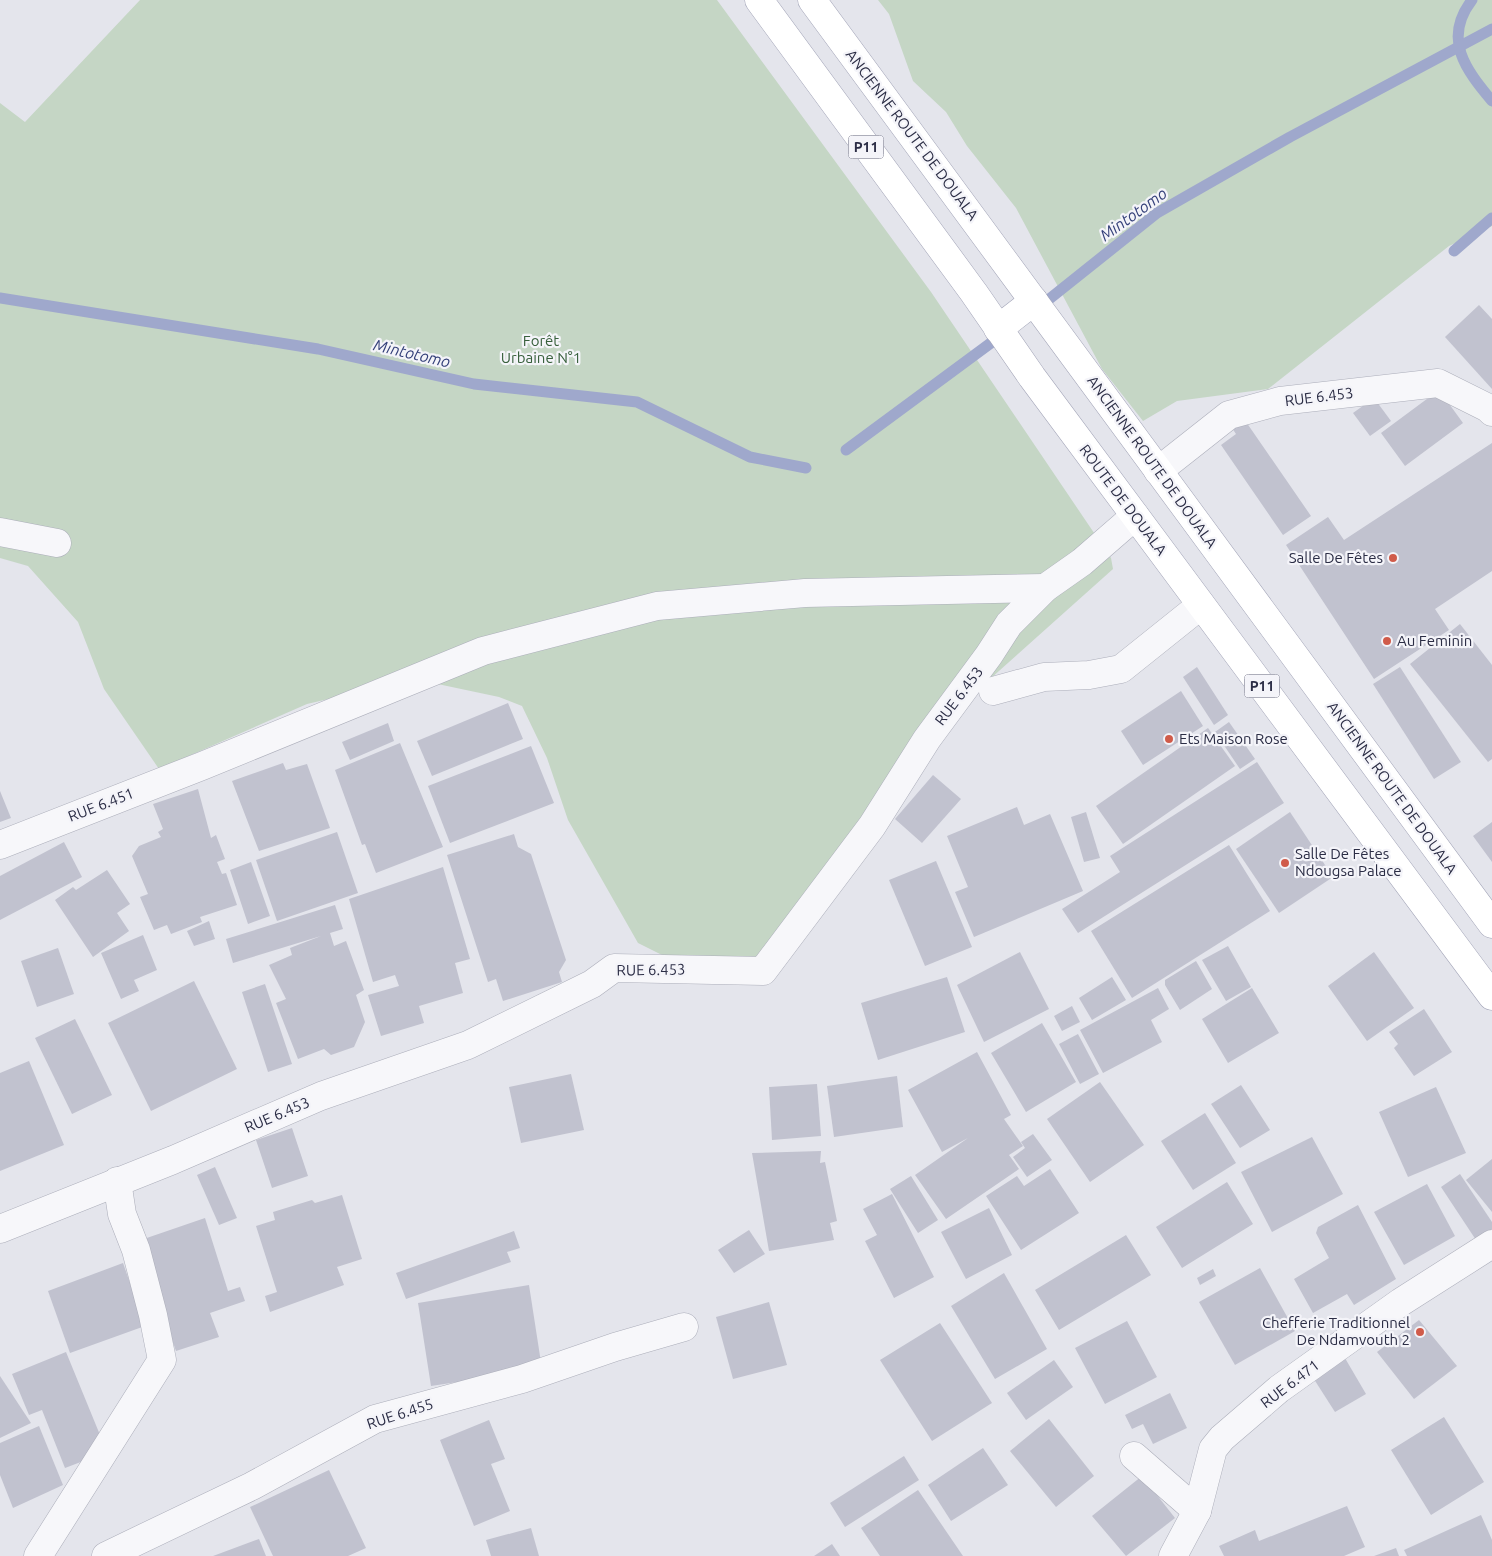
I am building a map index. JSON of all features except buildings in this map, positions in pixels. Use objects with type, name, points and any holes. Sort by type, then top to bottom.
[{"type":"main road","name":"ROUTE DE DOUALA","points":[[759,0],[974,293],[1032,377],[1492,996]]},
{"type":"main road","name":"ANCIENNE ROUTE DE DOUALA","points":[[812,0],[1492,924]]},
{"type":"main road","points":[[998,329],[1034,301]]},
{"type":"street","name":"RUE 6.453","points":[[1158,471],[1229,415],[1280,401],[1438,383],[1488,408],[1492,412]]},
{"type":"street","name":"RUE 6.453","points":[[0,1229],[173,1160],[321,1096],[468,1045],[592,984],[614,968],[763,971],[872,826],[927,739],[989,656],[1009,624],[1045,588],[1082,562],[1136,516]]},
{"type":"street","points":[[0,532],[57,543]]},
{"type":"street","name":"RUE 6.451","points":[[0,845],[202,766],[483,651],[657,606],[805,593],[1045,588]]},
{"type":"street","points":[[993,691],[1044,677],[1089,675],[1121,669],[1201,605]]},
{"type":"street","points":[[38,1556],[162,1360],[153,1315],[136,1250],[122,1214],[117,1181]]},
{"type":"street","name":"RUE 6.471","points":[[1173,1556],[1196,1511],[1213,1449],[1222,1438],[1279,1389],[1401,1302],[1492,1244]]},
{"type":"street","name":"RUE 6.455","points":[[106,1556],[252,1486],[375,1419],[522,1378],[615,1347],[684,1327]]},
{"type":"street","points":[[1134,1456],[1196,1511]]},
{"type":"green space","name":"Forêt Urbaine N°1","points":[[140,0],[717,0],[931,292],[1111,558],[1113,569],[990,679],[896,785],[760,968],[672,960],[638,943],[568,820],[547,758],[522,706],[499,697],[414,679],[307,704],[159,769],[104,689],[78,622],[28,566],[0,558],[0,103],[25,122]]},
{"type":"green space","points":[[878,0],[1492,0],[1492,226],[1449,246],[1268,389],[1177,401],[1143,421],[1102,369],[1016,208],[967,146],[946,112],[913,81],[889,14]]},
{"type":"waterway","points":[[1472,0],[1463,14],[1458,41],[1466,66],[1492,101]]},
{"type":"waterway","name":"Mintotomo","points":[[1038,308],[1157,213],[1290,137],[1492,29]]},
{"type":"waterway","points":[[1454,251],[1492,218]]},
{"type":"waterway","name":"Mintotomo","points":[[0,298],[318,349],[474,384],[637,402],[750,457],[806,468]]},
{"type":"waterway","name":"Mintotomo","points":[[846,450],[1003,334]]},
{"type":"place","name":"Salle De Fêtes","points":[[1393,558]]},
{"type":"place","name":"Au Feminin","points":[[1387,641]]},
{"type":"place","name":"Ets Maison Rose","points":[[1169,739]]},
{"type":"place","name":"Salle De Fêtes Ndougsa Palace","points":[[1285,863]]},
{"type":"place","name":"Chefferie Traditionnel De Ndamvouth 2","points":[[1420,1332]]}]
